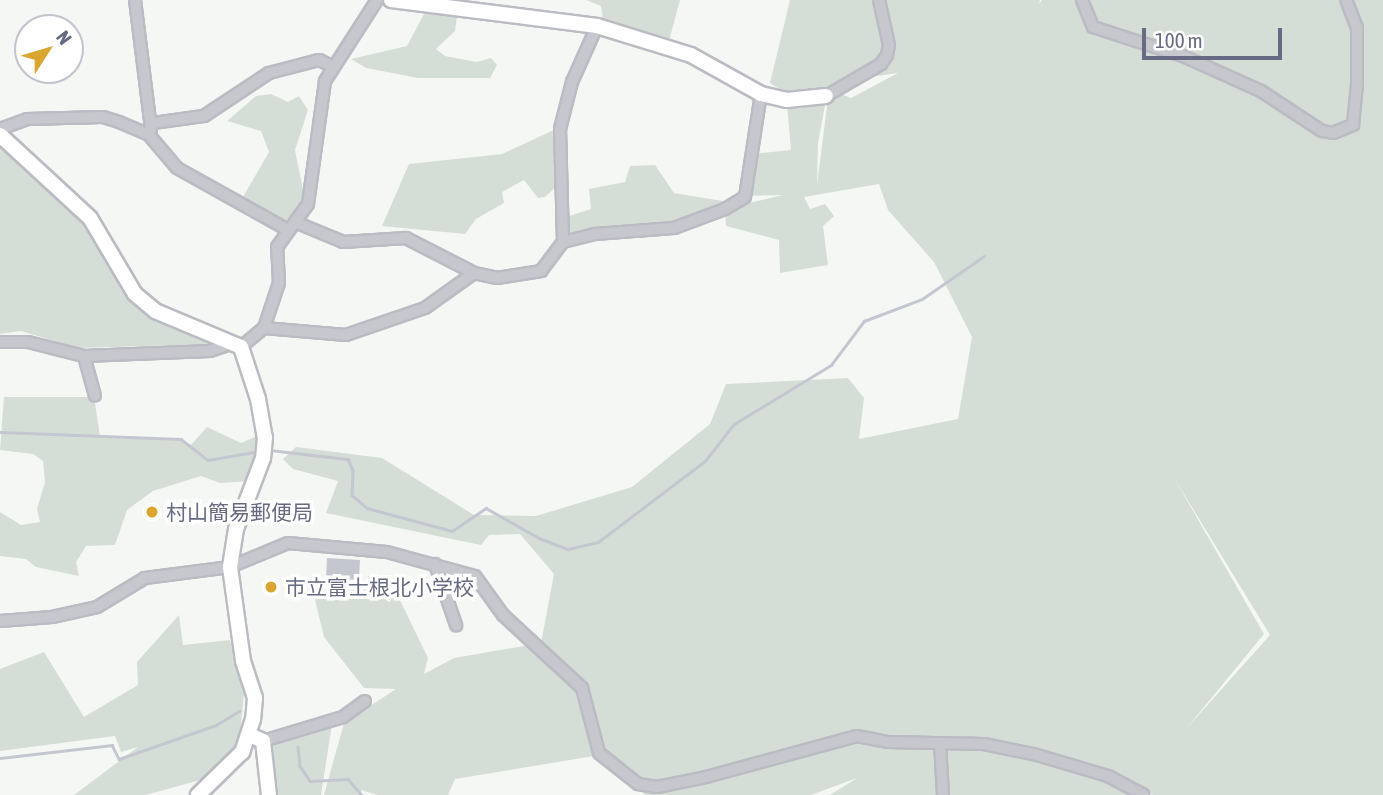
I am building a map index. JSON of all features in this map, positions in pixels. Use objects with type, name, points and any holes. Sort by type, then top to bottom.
[{"type":"street","points":[[135,0],[153,122],[149,135]]},
{"type":"street","points":[[264,328],[279,283],[277,247],[308,204],[325,82],[332,66],[377,0]]},
{"type":"street","points":[[391,0],[597,26],[691,55],[761,94],[787,100],[826,96],[881,64],[890,45],[879,0]]},
{"type":"street","points":[[1082,0],[1093,27],[1183,56],[1261,90],[1322,131],[1333,133],[1353,125],[1357,84],[1357,28],[1346,0]]},
{"type":"street","points":[[563,242],[559,129],[572,82],[597,26]]},
{"type":"street","points":[[153,122],[204,116],[269,73],[319,61],[332,66]]},
{"type":"street","points":[[0,129],[27,119],[103,117],[149,135],[177,168],[291,226],[343,242],[406,238],[474,273],[497,278],[541,271],[563,242],[596,233],[674,228],[725,209],[745,197],[761,94]]},
{"type":"street","points":[[0,135],[90,218],[135,294],[175,322],[237,345]]},
{"type":"street","points":[[0,342],[29,342],[84,356],[210,351],[237,345],[264,328],[346,335],[418,311],[474,273]]},
{"type":"street","points":[[237,345],[265,437],[263,458],[236,529],[230,567],[243,661],[255,698],[256,738],[269,795]]},
{"type":"street","points":[[84,356],[95,396]]},
{"type":"street","points":[[0,621],[52,617],[97,607],[145,578],[230,567],[288,543],[387,552],[475,576],[503,615],[573,676],[590,706],[599,753],[638,784],[657,787],[706,777],[857,736],[984,744],[1037,755],[1108,776],[1143,795]]},
{"type":"street","points":[[435,564],[456,625]]},
{"type":"street","points":[[198,795],[256,738],[344,716],[365,701]]},
{"type":"street","points":[[940,743],[943,795]]},
{"type":"shaded area","points":[[586,0],[680,0],[669,41],[603,20],[601,6]]},
{"type":"shaded area","points":[[790,0],[1040,0],[1039,4],[1042,0],[1383,0],[1383,795],[1153,795],[1134,788],[1144,795],[830,795],[857,778],[811,795],[645,795],[600,755],[455,779],[448,795],[377,795],[362,790],[359,795],[324,795],[344,723],[396,689],[364,688],[324,637],[313,592],[394,588],[428,658],[424,674],[454,658],[541,643],[554,574],[520,534],[489,535],[481,545],[326,513],[338,481],[293,469],[283,459],[296,447],[382,458],[474,515],[536,516],[632,487],[710,424],[726,384],[848,378],[864,398],[859,439],[958,419],[972,337],[934,262],[888,210],[879,184],[804,197],[810,209],[825,204],[834,216],[823,226],[828,265],[780,273],[779,240],[726,226],[725,210],[681,225],[564,241],[560,219],[591,209],[589,189],[625,182],[630,166],[655,165],[674,193],[735,203],[728,208],[783,195],[743,196],[753,154],[791,150],[787,105],[825,105],[818,143],[817,185],[828,98],[841,94],[851,98],[898,73],[849,80],[822,92],[788,95],[770,83]],"holes":[[[1174,478],[1270,635],[1186,729],[1264,634]]]},
{"type":"shaded area","points":[[425,12],[457,16],[455,31],[436,49],[445,56],[477,62],[491,58],[497,65],[490,78],[418,78],[366,68],[351,59],[407,46]]},
{"type":"shaded area","points":[[271,94],[288,102],[299,96],[308,110],[295,150],[305,200],[286,220],[252,206],[243,197],[269,152],[261,131],[227,121],[256,96]]},
{"type":"shaded area","points":[[556,129],[559,184],[545,197],[538,198],[524,180],[502,192],[504,203],[476,219],[465,234],[382,226],[409,164],[502,154]]},
{"type":"shaded area","points":[[0,142],[88,223],[148,317],[218,341],[216,344],[78,348],[21,331],[0,334]]},
{"type":"shaded area","points":[[4,397],[94,397],[100,436],[178,439],[191,445],[207,427],[241,443],[257,436],[251,481],[220,483],[201,476],[153,491],[127,510],[115,545],[86,546],[76,562],[79,576],[36,567],[26,559],[0,556],[0,512],[21,525],[40,522],[37,509],[45,482],[43,461],[33,454],[0,450]]},
{"type":"shaded area","points":[[327,558],[360,560],[359,580],[326,578]]},
{"type":"shaded area","points":[[179,615],[183,645],[230,640],[244,694],[239,743],[211,777],[146,795],[74,795],[138,747],[121,752],[115,736],[0,751],[0,669],[44,652],[84,717],[138,685],[137,662]]},
{"type":"shaded area","points":[[332,724],[321,795],[276,795],[271,744]]},
{"type":"waterway","points":[[270,450],[348,459],[353,470],[352,495],[367,508],[452,531],[486,508],[539,538],[568,549],[598,542],[705,461],[734,424],[831,365],[864,321],[922,299],[984,256]]},
{"type":"waterway","points":[[0,432],[181,439],[208,460],[260,451]]},
{"type":"waterway","points":[[0,758],[112,745],[119,759],[216,725],[239,711]]},
{"type":"waterway","points":[[298,747],[300,766],[310,781],[348,779],[362,795]]},
{"type":"place","name":"村山簡易郵便局","points":[[152,512]]},
{"type":"place","name":"市立富士根北小学校","points":[[271,587]]}]
